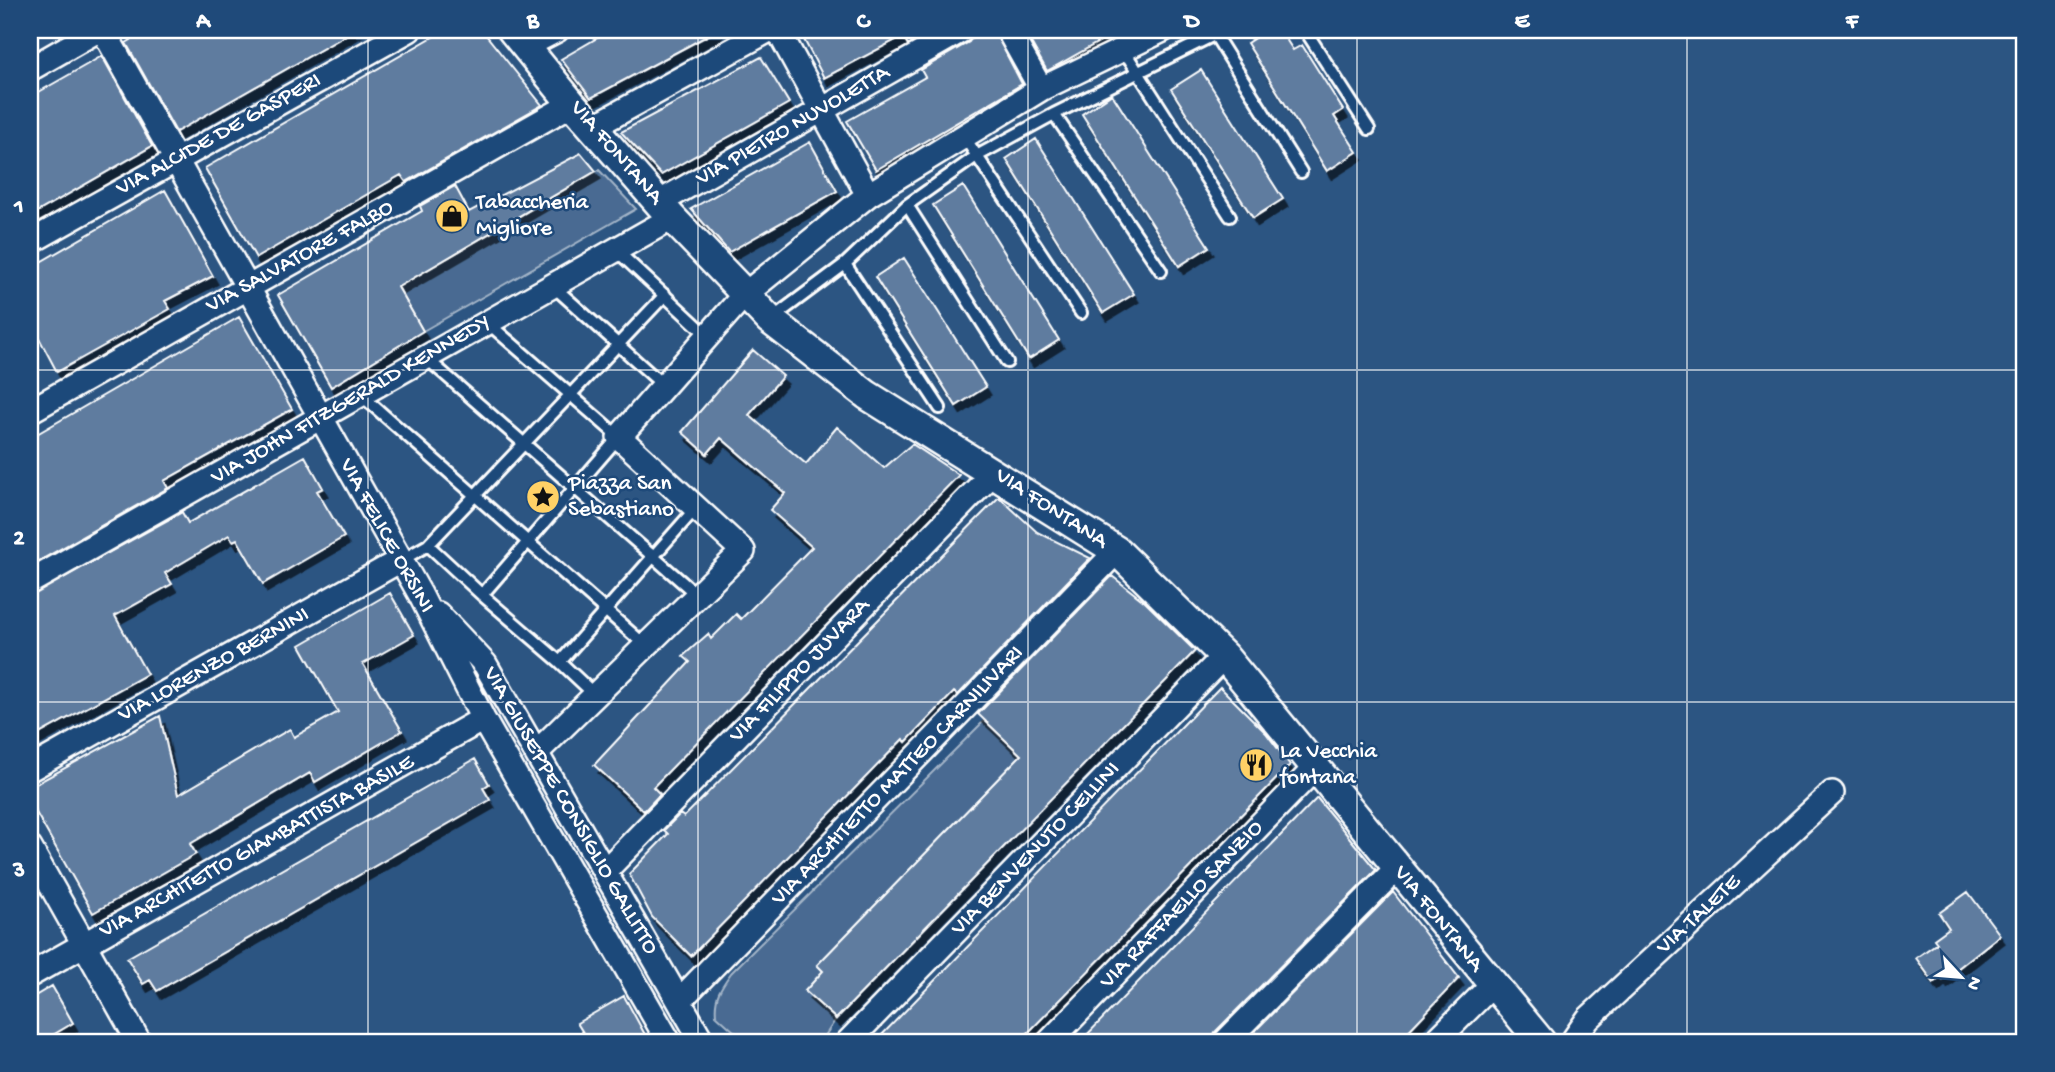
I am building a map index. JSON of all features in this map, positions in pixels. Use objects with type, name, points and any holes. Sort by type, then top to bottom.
[{"type":"street","points":[[30,69],[100,30]]},
{"type":"street","name":"VIA FELICE ORSINI","points":[[100,30],[322,417],[419,594],[483,719],[669,1042]]},
{"type":"street","name":"VIA ALCIDE DE GASPERI","points":[[30,242],[174,159],[409,30]]},
{"type":"street","points":[[519,38],[557,30]]},
{"type":"street","points":[[593,127],[769,30]]},
{"type":"street","points":[[778,30],[868,195]]},
{"type":"street","name":"VIA PIETRO NUVOLETTA","points":[[666,210],[821,110],[962,30]]},
{"type":"street","points":[[1008,30],[1041,89]]},
{"type":"street","points":[[537,752],[743,551],[619,437],[663,385],[744,295],[868,195],[970,148],[1041,89],[1163,30]]},
{"type":"street","name":"VIA FONTANA","points":[[519,38],[572,104],[666,210],[770,320],[867,395],[1117,551],[1224,656],[1541,1042]]},
{"type":"street","name":"VIA SALVATORE FALBO","points":[[30,411],[572,104]]},
{"type":"street","name":"VIA JOHN FITZGERALD KENNEDY","points":[[30,582],[616,250],[666,210]]},
{"type":"street","name":"VIA FILIPPO JUVARA","points":[[606,870],[994,472]]},
{"type":"street","name":"VIA ARCHITETTO MATTEO CARNILIVARI","points":[[680,1000],[1117,551]]},
{"type":"street","name":"VIA LORENZO BERNINI","points":[[30,769],[399,561]]},
{"type":"street","name":"VIA GIUSEPPE CONSIGLIO GALLITTO","points":[[419,594],[485,664],[606,870],[702,1042]]},
{"type":"street","name":"VIA BENVENUTO CELLINI","points":[[848,1042],[1224,656]]},
{"type":"street","name":"VIA ARCHITETTO GIAMBATTISTA BASILE","points":[[30,975],[483,719]]},
{"type":"street","name":"VIA RAFFAELLO SANZIO","points":[[1049,1042],[1315,768]]},
{"type":"street","name":"VIA TALETE","points":[[1572,1042],[1588,1019],[1832,793]]},
{"type":"street","points":[[30,848],[139,1042]]},
{"type":"street","points":[[1225,1042],[1397,868]]},
{"type":"street","points":[[1435,1042],[1492,985]]},
{"type":"lane","points":[[1305,30],[1369,129]]},
{"type":"lane","points":[[770,320],[845,264],[970,148],[1054,114],[1219,32],[1301,172]]},
{"type":"lane","points":[[1123,49],[1230,216]]},
{"type":"lane","points":[[1054,114],[1161,271]]},
{"type":"lane","points":[[970,148],[1081,313]]},
{"type":"lane","points":[[907,205],[1007,362]]},
{"type":"lane","points":[[616,250],[708,335]]},
{"type":"lane","points":[[845,264],[940,408]]},
{"type":"lane","points":[[554,286],[663,385]]},
{"type":"lane","points":[[399,561],[428,545],[665,295]]},
{"type":"lane","points":[[482,595],[619,437],[488,323]]},
{"type":"lane","points":[[426,358],[697,595]]},
{"type":"lane","points":[[361,395],[646,646]]},
{"type":"lane","points":[[559,662],[696,508]]},
{"type":"lane","points":[[428,545],[595,695]]},
{"type":"shaded area","points":[[599,170],[636,209],[423,331],[398,287]]},
{"type":"shaded area","points":[[985,720],[1021,755],[817,965],[823,971],[805,991],[836,1019],[821,1042],[746,1042],[716,1015],[719,992],[731,973]]},
{"type":"building","points":[[125,30],[355,30],[176,132],[126,43],[131,40]]},
{"type":"building","points":[[445,30],[482,30],[542,105],[406,182],[401,175],[256,258],[205,168]]},
{"type":"building","points":[[611,30],[718,30],[591,98],[561,59]]},
{"type":"building","points":[[799,30],[934,30],[908,45],[903,36],[824,78]]},
{"type":"building","points":[[976,30],[994,30],[1022,84],[876,170],[847,121],[925,77],[921,70],[969,42]]},
{"type":"building","points":[[1024,30],[1120,30],[1047,71]]},
{"type":"building","points":[[1267,30],[1280,30],[1293,50],[1302,45],[1343,110],[1334,116],[1357,152],[1327,171],[1247,43]]},
{"type":"building","points":[[102,56],[152,146],[30,216],[30,97]]},
{"type":"building","points":[[761,57],[789,103],[661,175],[621,132]]},
{"type":"building","points":[[1201,70],[1283,199],[1253,218],[1171,89]]},
{"type":"building","points":[[1112,94],[1209,247],[1179,266],[1082,114]]},
{"type":"building","points":[[1036,139],[1134,294],[1103,313],[1006,159]]},
{"type":"building","points":[[810,142],[837,191],[729,252],[691,209]]},
{"type":"building","points":[[581,153],[596,171],[398,287],[423,331],[331,387],[278,295],[422,211],[420,206],[455,186],[469,212]]},
{"type":"building","points":[[963,186],[1059,340],[1029,359],[933,205]]},
{"type":"building","points":[[165,190],[213,276],[165,301],[170,309],[57,372],[30,321],[30,268]]},
{"type":"building","points":[[904,258],[986,387],[956,406],[875,277]]},
{"type":"building","points":[[239,317],[292,409],[164,481],[168,488],[30,566],[30,438]]},
{"type":"building","points":[[753,350],[783,376],[749,415],[806,464],[837,427],[884,468],[912,444],[959,475],[653,787],[660,794],[644,811],[594,765],[690,662],[683,656],[708,634],[711,639],[736,614],[741,619],[812,547],[770,510],[785,493],[721,438],[707,454],[682,432]]},
{"type":"building","points":[[305,456],[323,488],[317,491],[344,537],[263,584],[237,539],[233,541],[229,535],[165,573],[172,584],[115,616],[147,674],[30,739],[30,596],[182,512],[188,523]]},
{"type":"building","points":[[999,497],[1037,532],[1090,558],[958,695],[954,692],[906,742],[903,739],[691,956],[652,917],[629,874],[668,834],[664,830],[680,814],[684,817]]},
{"type":"building","points":[[1112,576],[1145,602],[1195,651],[836,1019],[805,991],[823,971],[817,965],[1021,755],[978,714]]},
{"type":"building","points":[[390,593],[414,635],[363,664],[402,731],[315,782],[310,773],[190,844],[196,854],[93,913],[30,802],[30,787],[160,716],[178,795],[290,729],[294,737],[338,712],[300,645]]},
{"type":"building","points":[[1220,687],[1266,733],[1290,765],[1019,1042],[875,1042]]},
{"type":"building","points":[[475,759],[489,784],[483,788],[490,800],[157,991],[150,980],[143,984],[127,958]]},
{"type":"building","points":[[1317,798],[1376,870],[1215,1032],[1211,1042],[1080,1042]]},
{"type":"building","points":[[1393,892],[1459,978],[1398,1042],[1244,1042]]},
{"type":"building","points":[[1968,892],[2000,935],[1943,980],[1941,977],[1934,983],[1916,958],[1937,943],[1934,939],[1949,928],[1939,913]]},
{"type":"building","points":[[52,986],[73,1023],[41,1042],[30,1042],[30,999]]},
{"type":"building","points":[[624,996],[649,1042],[589,1042],[577,1023]]},
{"type":"place","name":"Tabaccheria Migliore","points":[[452,216]]},
{"type":"place","name":"Piazza San Sebastiano","points":[[543,497]]},
{"type":"place","name":"La Vecchia fontana","points":[[1256,765]]}]
